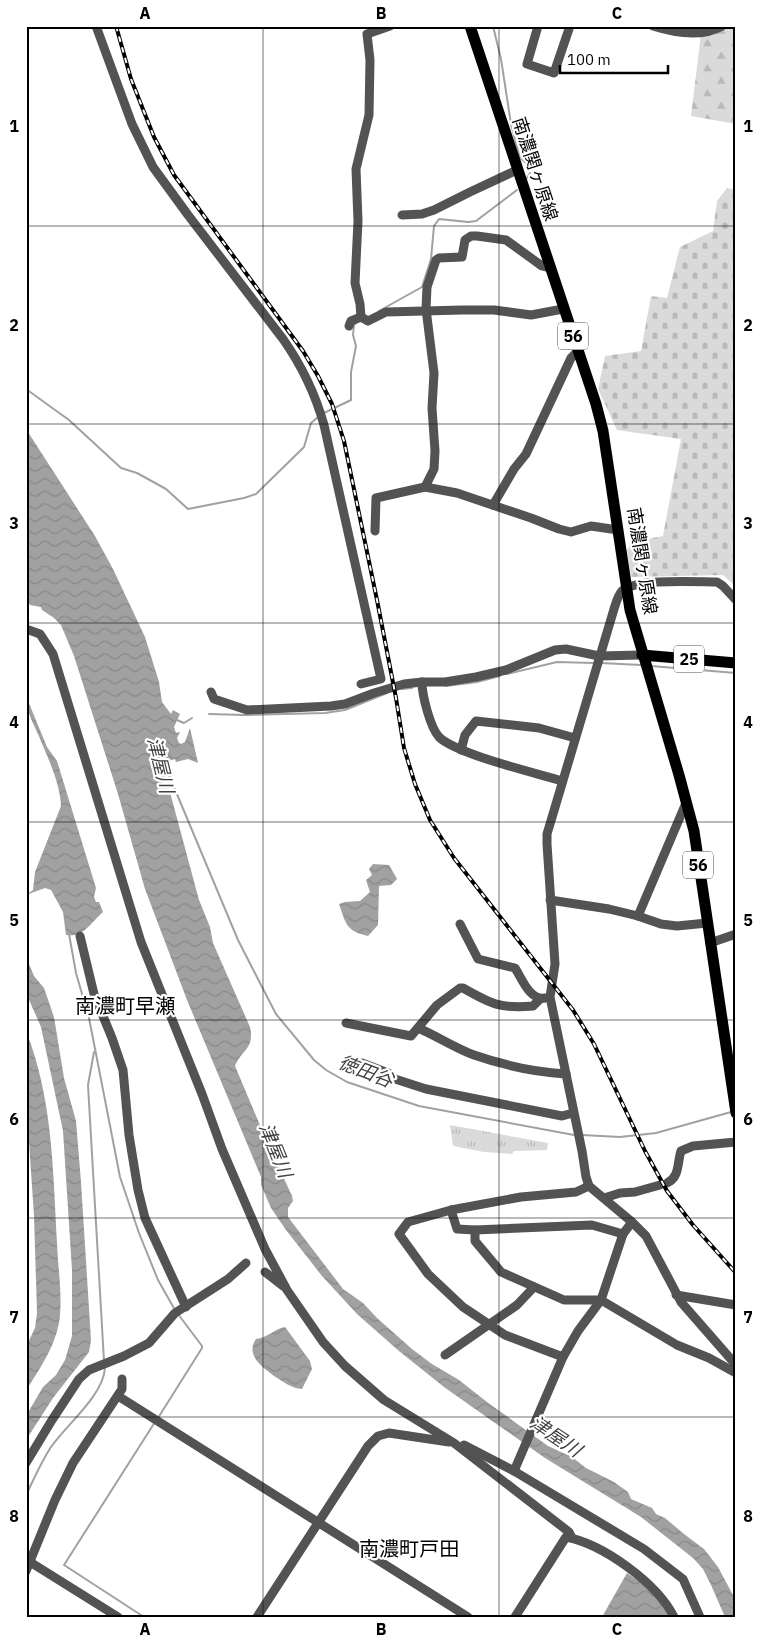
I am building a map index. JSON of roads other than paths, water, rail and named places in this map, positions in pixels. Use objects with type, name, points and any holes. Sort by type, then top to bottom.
[{"type":"main road","name":"南濃関ヶ原線","points":[[470,26],[603,431],[626,588],[642,655],[654,690],[694,831],[706,923],[732,1074],[736,1113]]},
{"type":"main road","name":"25","points":[[642,655],[736,663]]},
{"type":"street","points":[[96,26],[132,124],[153,167],[294,354],[311,386],[323,420],[381,679],[361,684]]},
{"type":"street","points":[[364,318],[355,283],[358,221],[356,169],[369,116],[370,60],[367,34],[390,26]]},
{"type":"street","points":[[538,26],[527,64],[554,73],[570,26]]},
{"type":"street","points":[[653,26],[684,33],[714,31],[722,26]]},
{"type":"street","points":[[402,215],[422,214],[434,210],[518,170]]},
{"type":"street","points":[[425,487],[434,469],[435,452],[432,408],[434,373],[426,310],[427,287],[436,260],[439,258],[462,257],[465,240],[471,236],[506,240],[542,266],[550,268]]},
{"type":"street","points":[[349,326],[351,321],[386,312],[494,310],[532,315],[563,309]]},
{"type":"street","points":[[493,505],[514,469],[526,454],[571,358],[578,351]]},
{"type":"street","points":[[375,531],[376,498],[425,487],[457,493],[571,532],[591,526],[618,530]]},
{"type":"street","points":[[736,600],[717,582],[653,582],[626,588],[621,592],[598,661],[547,834],[555,964],[550,996],[589,1186],[646,1236],[676,1295],[686,1309],[736,1365]]},
{"type":"street","points":[[26,629],[40,634],[52,654],[140,942],[222,1149],[265,1248],[286,1288],[323,1342],[345,1366],[384,1400],[454,1443],[570,1532],[572,1538]]},
{"type":"street","points":[[211,692],[214,699],[247,710],[278,710],[345,704],[388,688],[476,678],[506,670],[555,650],[566,649],[598,661],[642,655]]},
{"type":"street","points":[[422,685],[432,726],[439,737],[462,750],[562,780]]},
{"type":"street","points":[[462,750],[465,735],[476,721],[527,726],[575,738]]},
{"type":"street","points":[[638,916],[686,803]]},
{"type":"street","points":[[550,896],[638,916],[660,924],[678,926],[706,923]]},
{"type":"street","points":[[460,924],[478,959],[514,968],[533,996],[540,999]]},
{"type":"street","points":[[710,943],[736,934]]},
{"type":"street","points":[[80,936],[94,994],[112,1038],[122,1070],[129,1135],[138,1190],[145,1218],[186,1306]]},
{"type":"street","points":[[346,1023],[411,1036],[437,1005],[460,988],[490,1003],[511,1008],[533,1006],[540,999],[550,996]]},
{"type":"street","points":[[418,1028],[473,1054],[504,1064],[548,1073],[566,1074]]},
{"type":"street","points":[[362,1063],[395,1079],[426,1088],[562,1116],[574,1116]]},
{"type":"street","points":[[604,1198],[620,1193],[635,1192],[672,1180],[677,1175],[682,1151],[693,1146],[736,1142]]},
{"type":"street","points":[[563,1357],[519,1342],[463,1307],[428,1274],[399,1234],[408,1222],[451,1210],[520,1197],[576,1192],[589,1186]]},
{"type":"street","points":[[451,1210],[457,1229],[475,1230],[592,1225],[623,1234]]},
{"type":"street","points":[[514,1471],[563,1357],[578,1331],[601,1300],[623,1234],[632,1222]]},
{"type":"street","points":[[475,1230],[476,1241],[501,1272],[564,1300],[601,1300],[673,1343],[708,1358],[736,1373]]},
{"type":"street","points":[[26,1463],[79,1379],[89,1370],[149,1343],[175,1313],[228,1279],[246,1264]]},
{"type":"street","points":[[265,1272],[286,1288]]},
{"type":"street","points":[[445,1356],[517,1305],[534,1287]]},
{"type":"street","points":[[676,1295],[736,1305]]},
{"type":"street","points":[[118,1617],[28,1566],[55,1500],[73,1463],[118,1396],[122,1389],[122,1380]]},
{"type":"street","points":[[118,1396],[468,1617]]},
{"type":"street","points":[[257,1617],[368,1446],[378,1436],[389,1433],[466,1446],[514,1471],[644,1549],[679,1575],[700,1617]]},
{"type":"street","points":[[515,1617],[566,1537],[594,1548],[637,1574],[664,1599],[674,1617]]},
{"type":"water","name":"津屋川","points":[[26,429],[95,536],[113,569],[145,637],[159,682],[162,702],[171,714],[173,710],[180,714],[174,727],[176,733],[180,732],[177,738],[179,743],[185,742],[190,728],[198,763],[188,759],[176,762],[175,759],[170,760],[165,765],[164,770],[199,900],[210,927],[213,943],[250,1027],[251,1040],[235,1066],[292,1196],[293,1201],[288,1208],[288,1217],[343,1289],[363,1303],[412,1349],[432,1364],[459,1380],[548,1446],[572,1457],[586,1468],[614,1482],[628,1492],[631,1499],[652,1508],[656,1514],[665,1518],[704,1549],[718,1567],[733,1595],[736,1602],[736,1617],[725,1617],[703,1569],[693,1558],[641,1517],[545,1458],[444,1387],[399,1351],[357,1314],[322,1276],[271,1208],[261,1185],[261,1177],[187,1000],[145,889],[118,794],[74,656],[61,625],[42,610],[41,607],[30,605],[27,599]]},
{"type":"water","points":[[26,696],[47,747],[57,761],[96,888],[94,897],[96,902],[99,902],[103,912],[78,934],[66,935],[63,912],[51,890],[45,888],[26,895],[33,890],[35,872],[61,806],[56,778],[30,715]]},
{"type":"water","points":[[373,864],[389,865],[397,879],[391,885],[379,886],[378,925],[368,936],[355,932],[348,926],[339,904],[360,901],[370,892],[366,880],[372,875],[369,869]]},
{"type":"water","points":[[26,957],[34,976],[44,988],[54,1017],[64,1078],[76,1121],[91,1340],[89,1352],[53,1398],[26,1440],[26,1416],[43,1387],[56,1375],[65,1360],[72,1336],[72,1270],[63,1131],[41,1027],[26,993]]},
{"type":"water","points":[[26,1031],[42,1083],[47,1109],[61,1304],[54,1342],[26,1391],[26,1347],[35,1328],[37,1313],[34,1216],[26,1097]]},
{"type":"water","points":[[285,1327],[310,1361],[312,1369],[302,1389],[291,1386],[274,1376],[260,1365],[252,1350],[256,1339]]},
{"type":"water","points":[[627,1573],[649,1588],[659,1598],[670,1617],[602,1617]]},
{"type":"waterway","points":[[493,26],[501,59],[511,124],[520,158],[532,168]]},
{"type":"waterway","points":[[527,178],[530,173]]},
{"type":"waterway","points":[[379,311],[422,287],[431,259],[434,226],[439,219],[476,221],[517,190]]},
{"type":"waterway","points":[[324,413],[351,400],[351,372],[356,346],[353,335],[354,325],[357,322]]},
{"type":"waterway","points":[[26,389],[69,420],[121,468],[137,473],[166,489],[188,509],[256,494],[304,447],[311,423],[318,417]]},
{"type":"waterway","points":[[507,674],[557,662],[594,663]]},
{"type":"waterway","points":[[601,663],[641,665]]},
{"type":"waterway","points":[[651,666],[736,673]]},
{"type":"waterway","points":[[446,686],[477,682],[500,676]]},
{"type":"waterway","points":[[402,689],[412,688]]},
{"type":"waterway","points":[[209,714],[325,713],[345,710],[387,693]]},
{"type":"waterway","points":[[177,720],[184,723],[192,718]]},
{"type":"waterway","name":"徳田谷","points":[[162,765],[166,768],[238,940],[261,985],[276,1014],[314,1060],[326,1070],[347,1082],[419,1106],[574,1135]]},
{"type":"waterway","points":[[69,934],[76,973],[89,1018],[120,1177],[139,1233],[158,1280],[175,1310]]},
{"type":"waterway","points":[[94,1052],[88,1085],[104,1361]]},
{"type":"waterway","name":"徳田谷","points":[[582,1135],[620,1137],[656,1133],[731,1112]]},
{"type":"waterway","points":[[158,1418],[202,1348],[178,1314]]},
{"type":"waterway","points":[[26,1495],[51,1447],[98,1389],[105,1368]]},
{"type":"waterway","points":[[144,1617],[64,1565],[155,1422]]},
{"type":"railway","points":[[116,26],[131,79],[154,137],[174,175],[303,351],[332,404],[344,441],[377,600],[404,748],[415,784],[430,820],[454,858],[573,1010],[594,1044],[645,1151],[667,1191],[693,1225],[736,1273]]},
{"type":"district","name":"南濃町早瀬","points":[[125,1006]]},
{"type":"district","name":"南濃町戸田","points":[[409,1549]]}]
